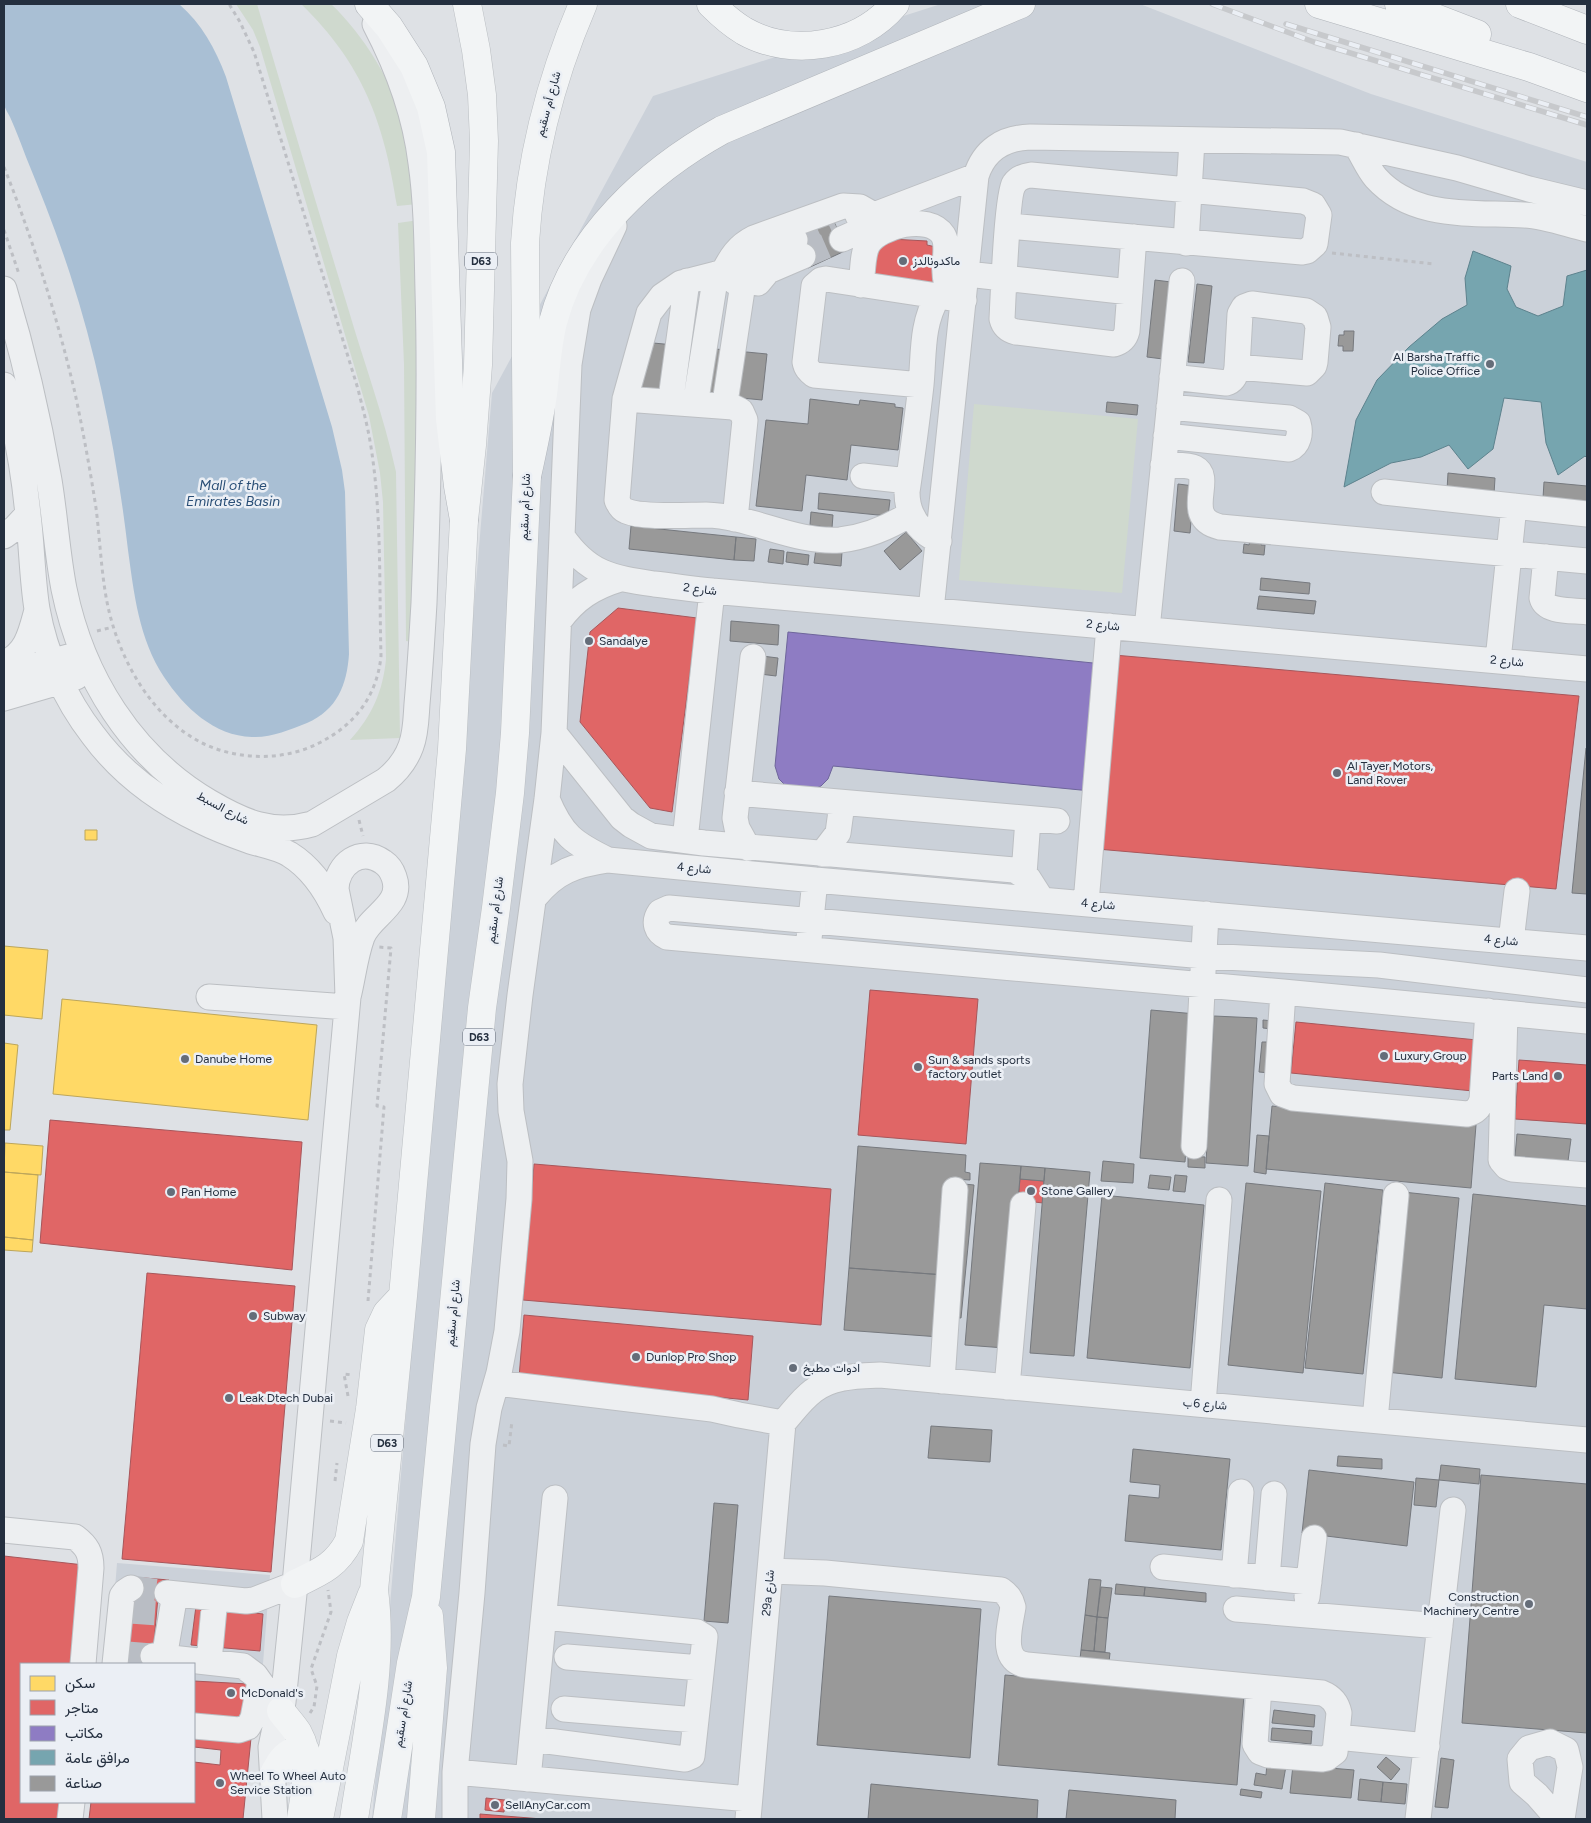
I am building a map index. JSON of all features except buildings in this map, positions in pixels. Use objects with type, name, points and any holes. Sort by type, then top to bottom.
[{"type":"main road","points":[[369,4],[390,27],[414,66],[437,129],[443,174],[450,419],[464,520]]},
{"type":"main road","name":"D63","points":[[354,1819],[378,1643],[374,1590],[403,1296],[452,750],[464,520],[478,365],[484,141],[478,68],[467,4]]},
{"type":"main road","name":"شارع أم سقيم","points":[[387,1819],[415,1641],[426,1597],[482,1008],[510,793],[521,618],[527,476],[525,243],[528,202],[536,150],[546,107],[565,47],[583,4]]},
{"type":"main road","points":[[711,4],[725,18],[738,27],[765,40],[786,45],[809,46],[831,43],[852,36],[872,25],[895,4]]},
{"type":"main road","points":[[527,476],[542,398],[553,322],[560,300],[581,258],[610,220],[635,194],[681,155],[722,130],[1021,4]]},
{"type":"main road","points":[[1319,4],[1529,67],[1587,88]]},
{"type":"main road","points":[[1399,4],[1491,40],[1517,56],[1529,67]]},
{"type":"main road","points":[[1520,4],[1587,30]]},
{"type":"main road","points":[[295,1584],[334,1563],[343,1553],[349,1541],[352,1422],[379,1330],[387,1313],[403,1296]]},
{"type":"main road","points":[[319,1819],[351,1656],[361,1622],[374,1590]]},
{"type":"main road","points":[[422,1819],[433,1668],[431,1625],[426,1597]]},
{"type":"main road","points":[[281,1711],[301,1742],[307,1772],[301,1819]]},
{"type":"main road","points":[[273,1776],[285,1756],[298,1750],[301,1742]]},
{"type":"street","name":"شارع السبط","points":[[11,282],[49,482],[69,612],[87,662],[110,706],[124,727],[159,765],[200,796],[222,810],[258,825],[279,829],[299,827],[324,818],[386,780],[401,765],[412,746],[414,735],[422,642],[427,507],[429,336],[424,191],[418,139],[404,88],[364,4]]},
{"type":"street","points":[[939,541],[922,530],[910,514],[907,502],[908,481],[921,385],[925,329],[932,306],[951,298],[967,274],[976,176],[984,158],[993,148],[1004,141],[1017,138],[1324,141],[1356,145],[1456,168],[1587,203]]},
{"type":"street","points":[[1186,242],[1192,140]]},
{"type":"street","points":[[1356,145],[1374,176],[1385,187],[1418,206],[1440,211],[1537,217],[1587,229]]},
{"type":"street","points":[[1009,226],[1134,237],[1186,242],[1302,252],[1307,251],[1315,244],[1319,215],[1317,209],[1308,202],[1031,174],[1024,176],[1014,184],[1011,190],[1002,320],[1004,324],[1011,331],[1114,344],[1119,343],[1126,336],[1134,237]]},
{"type":"street","points":[[838,231],[854,216],[874,215],[976,176]]},
{"type":"street","points":[[455,1819],[455,1772],[472,1594],[483,1444],[504,1351],[510,1310],[520,1161],[511,1111],[510,1084],[554,733],[566,392],[572,337],[578,309],[602,249],[635,194]]},
{"type":"street","points":[[735,519],[744,415],[695,404],[656,389],[707,277],[746,242],[754,238],[843,206],[860,207],[874,215]]},
{"type":"street","points":[[861,285],[866,249],[873,238],[898,226],[915,222],[931,225],[943,235],[946,243],[945,273],[951,298],[939,541],[931,610]]},
{"type":"street","points":[[625,399],[695,404],[741,398],[754,293],[757,284],[768,271],[799,248],[772,250],[707,277],[655,304],[649,313],[625,399],[617,500],[625,511],[649,514],[705,515],[735,519],[819,540],[838,540],[876,532],[910,514]]},
{"type":"street","points":[[967,274],[1130,292]]},
{"type":"street","points":[[695,404],[714,395],[726,302],[734,282],[707,277]]},
{"type":"street","points":[[695,404],[685,392],[707,277]]},
{"type":"street","points":[[921,385],[814,375],[808,369],[805,362],[814,286],[821,280],[826,279],[951,298]]},
{"type":"street","points":[[1147,629],[1182,281]]},
{"type":"street","points":[[1172,378],[1226,383],[1233,380],[1237,367]]},
{"type":"street","points":[[5,396],[17,439],[28,514],[37,610],[46,646],[56,671],[80,718],[93,736],[125,771],[142,786],[181,812],[251,841],[276,848],[300,862],[311,873],[328,897],[346,938]]},
{"type":"street","points":[[1166,436],[1289,449],[1298,442],[1298,423],[1289,418],[1169,407]]},
{"type":"street","points":[[1163,465],[1193,467],[1199,471],[1202,479],[1199,507],[1204,518],[1214,525],[1587,561]]},
{"type":"street","points":[[862,476],[908,481]]},
{"type":"street","points":[[1384,492],[1587,514]]},
{"type":"street","points":[[1498,660],[1514,506]]},
{"type":"street","points":[[4,536],[15,528],[28,514]]},
{"type":"street","name":"شارع 2","points":[[562,536],[569,547],[587,564],[620,579],[712,591],[1587,669]]},
{"type":"street","points":[[1546,557],[1542,598],[1544,604],[1550,608],[1587,612]]},
{"type":"street","name":"شارع 2","points":[[559,621],[573,604],[591,590],[620,579]]},
{"type":"street","points":[[702,868],[695,842],[712,591]]},
{"type":"street","points":[[4,663],[17,656],[27,643],[37,610]]},
{"type":"street","points":[[1086,903],[1109,626]]},
{"type":"street","points":[[748,848],[736,822],[737,793],[753,657]]},
{"type":"street","points":[[4,698],[56,671],[87,662]]},
{"type":"street","points":[[4,674],[56,671]]},
{"type":"street","points":[[554,733],[614,809],[631,825],[651,836],[748,848],[1014,870],[1024,874],[1042,900]]},
{"type":"street","points":[[737,793],[842,804],[1056,821]]},
{"type":"street","name":"شارع 4","points":[[547,799],[558,821],[573,840],[582,848],[608,860]]},
{"type":"street","points":[[822,854],[838,833],[842,804]]},
{"type":"street","points":[[1024,874],[1028,819]]},
{"type":"street","points":[[275,1819],[272,1741],[283,1702],[348,1002],[359,946],[364,931],[374,918],[387,909],[395,896],[396,881],[393,874],[389,867],[377,858],[362,856],[354,859],[342,868],[338,874],[336,889],[346,938],[348,1002]]},
{"type":"street","name":"شارع 4","points":[[534,897],[550,881],[569,869],[583,864],[608,860],[1587,948]]},
{"type":"street","points":[[808,949],[815,880]]},
{"type":"street","points":[[1511,941],[1517,891]]},
{"type":"street","points":[[1587,990],[1379,965],[1204,956],[668,908],[660,912],[656,922],[659,931],[668,937],[1587,1021]]},
{"type":"street","points":[[1194,1146],[1206,914]]},
{"type":"street","points":[[1284,992],[1277,1084],[1282,1094],[1293,1098],[1473,1113],[1480,1106],[1482,1100],[1496,1012]]},
{"type":"street","points":[[209,997],[348,1002]]},
{"type":"street","points":[[1496,1012],[1501,1160],[1512,1169],[1587,1176]]},
{"type":"street","points":[[942,1381],[955,1190]]},
{"type":"street","points":[[1375,1420],[1396,1195]]},
{"type":"street","points":[[1203,1404],[1218,1200]]},
{"type":"street","points":[[1007,1387],[1023,1205]]},
{"type":"street","name":"شارع 6ب","points":[[783,1423],[808,1396],[824,1384],[866,1375],[1587,1440]]},
{"type":"street","points":[[496,1383],[712,1409],[739,1416],[783,1423]]},
{"type":"street","name":"29a شارع","points":[[748,1809],[783,1423]]},
{"type":"street","points":[[1234,1574],[1241,1492]]},
{"type":"street","points":[[1268,1578],[1274,1494]]},
{"type":"street","points":[[528,1779],[555,1498]]},
{"type":"street","points":[[1418,1819],[1453,1510]]},
{"type":"street","points":[[4,1530],[74,1537],[88,1550],[91,1568],[83,1663]]},
{"type":"street","points":[[1305,1614],[1314,1538]]},
{"type":"street","points":[[1163,1568],[1309,1582]]},
{"type":"street","points":[[770,1571],[825,1573],[996,1588],[1006,1593],[1012,1602],[1009,1651],[1014,1659],[1022,1665],[1259,1687],[1322,1693],[1332,1698],[1338,1708],[1335,1752],[1327,1758],[1268,1755],[1260,1752],[1254,1744],[1259,1687]]},
{"type":"street","points":[[281,1711],[260,1682],[243,1666],[209,1661],[160,1659],[168,1603],[215,1598],[254,1600],[295,1584]]},
{"type":"street","points":[[209,1661],[215,1598]]},
{"type":"street","points":[[120,1657],[127,1603]]},
{"type":"street","points":[[1236,1609],[1440,1626]]},
{"type":"street","points":[[532,1739],[684,1759],[692,1756],[705,1636],[697,1632],[544,1617]]},
{"type":"street","points":[[567,1657],[701,1668]]},
{"type":"street","points":[[195,1726],[238,1730],[248,1727],[253,1718],[260,1682]]},
{"type":"street","points":[[564,1709],[696,1720]]},
{"type":"street","points":[[1337,1737],[1427,1746]]},
{"type":"street","points":[[455,1772],[528,1779],[748,1809]]},
{"type":"street","points":[[70,1819],[72,1803]]},
{"type":"path","points":[[4,167],[30,238],[60,336],[74,393],[91,479],[107,602],[119,642],[134,673],[149,696],[176,727],[216,749],[245,756],[274,756],[304,750],[330,737],[353,719],[362,708],[370,696],[379,670],[381,656],[374,466],[358,389],[254,52],[229,4]]},
{"type":"path","points":[[4,230],[11,282]]},
{"type":"path","points":[[1315,244],[1324,252],[1434,264]]},
{"type":"path","points":[[358,816],[364,840]]},
{"type":"path","points":[[368,1309],[384,1107],[377,1106],[391,948],[370,946]]},
{"type":"path","points":[[348,1402],[344,1374],[362,1376]]},
{"type":"path","points":[[310,1419],[352,1422]]},
{"type":"path","points":[[301,1742],[314,1707],[317,1686],[311,1669],[331,1612],[323,1570]]},
{"type":"shaded area","points":[[236,4],[257,4],[380,410],[396,472],[400,738],[350,740],[364,722],[375,702],[382,682],[386,659],[383,502],[380,473],[369,416],[260,47],[253,30]]},
{"type":"shaded area","points":[[301,4],[331,4],[355,30],[386,78],[405,128],[418,204],[397,206],[385,147],[367,96],[355,72],[340,49]]},
{"type":"shaded area","points":[[941,4],[1140,4],[1371,94],[1587,162],[1587,1819],[372,1819],[492,393],[653,96]]},
{"type":"shaded area","points":[[419,220],[422,293],[413,642],[406,641],[404,364],[398,223]]},
{"type":"shaded area","points":[[974,404],[1138,419],[1122,593],[959,580]]},
{"type":"shaded area","points":[[117,1563],[270,1575],[258,1727],[195,1722],[195,1663],[109,1663]]},
{"type":"water","name":"Mall of the Emirates Basin","points":[[4,4],[179,4],[201,28],[222,66],[332,427],[345,492],[348,665],[343,686],[333,704],[317,718],[307,723],[280,733],[259,737],[238,735],[225,731],[201,718],[181,699],[164,677],[149,647],[135,600],[106,410],[90,341],[60,244],[4,104]]},
{"type":"tunnel","points":[[795,240],[834,222]]},
{"type":"tunnel","points":[[803,256],[842,239]]},
{"type":"tunnel","points":[[131,1588],[167,1593]]},
{"type":"tunnel","points":[[130,1611],[157,1613]]},
{"type":"tunnel","points":[[127,1654],[153,1656]]},
{"type":"railway","points":[[1212,4],[1314,42],[1587,125]]},
{"type":"railway","points":[[1286,24],[1587,117]]},
{"type":"place","name":"ماكدونالدز","points":[[903,261]]},
{"type":"place","name":"Al Barsha Traffic Police Office","points":[[1490,364]]},
{"type":"place","name":"Sandalye","points":[[589,641]]},
{"type":"place","name":"Al Tayer Motors, Land Rover","points":[[1337,773]]},
{"type":"place","name":"Luxury Group","points":[[1384,1056]]},
{"type":"place","name":"Danube Home","points":[[185,1059]]},
{"type":"place","name":"Sun & sands sports factory outlet","points":[[918,1067]]},
{"type":"place","name":"Parts Land","points":[[1558,1076]]},
{"type":"place","name":"Stone Gallery","points":[[1031,1191]]},
{"type":"place","name":"Pan Home","points":[[171,1192]]},
{"type":"place","name":"Subway","points":[[253,1316]]},
{"type":"place","name":"Dunlop Pro Shop","points":[[636,1357]]},
{"type":"place","name":"ادوات مطبخ","points":[[793,1368]]},
{"type":"place","name":"Leak Dtech Dubai","points":[[229,1398]]},
{"type":"place","name":"Construction Machinery Centre","points":[[1529,1604]]},
{"type":"place","name":"McDonald's","points":[[231,1693]]},
{"type":"place","name":"Wheel To Wheel Auto Service Station","points":[[220,1783]]},
{"type":"place","name":"SellAnyCar.com","points":[[495,1805]]}]
